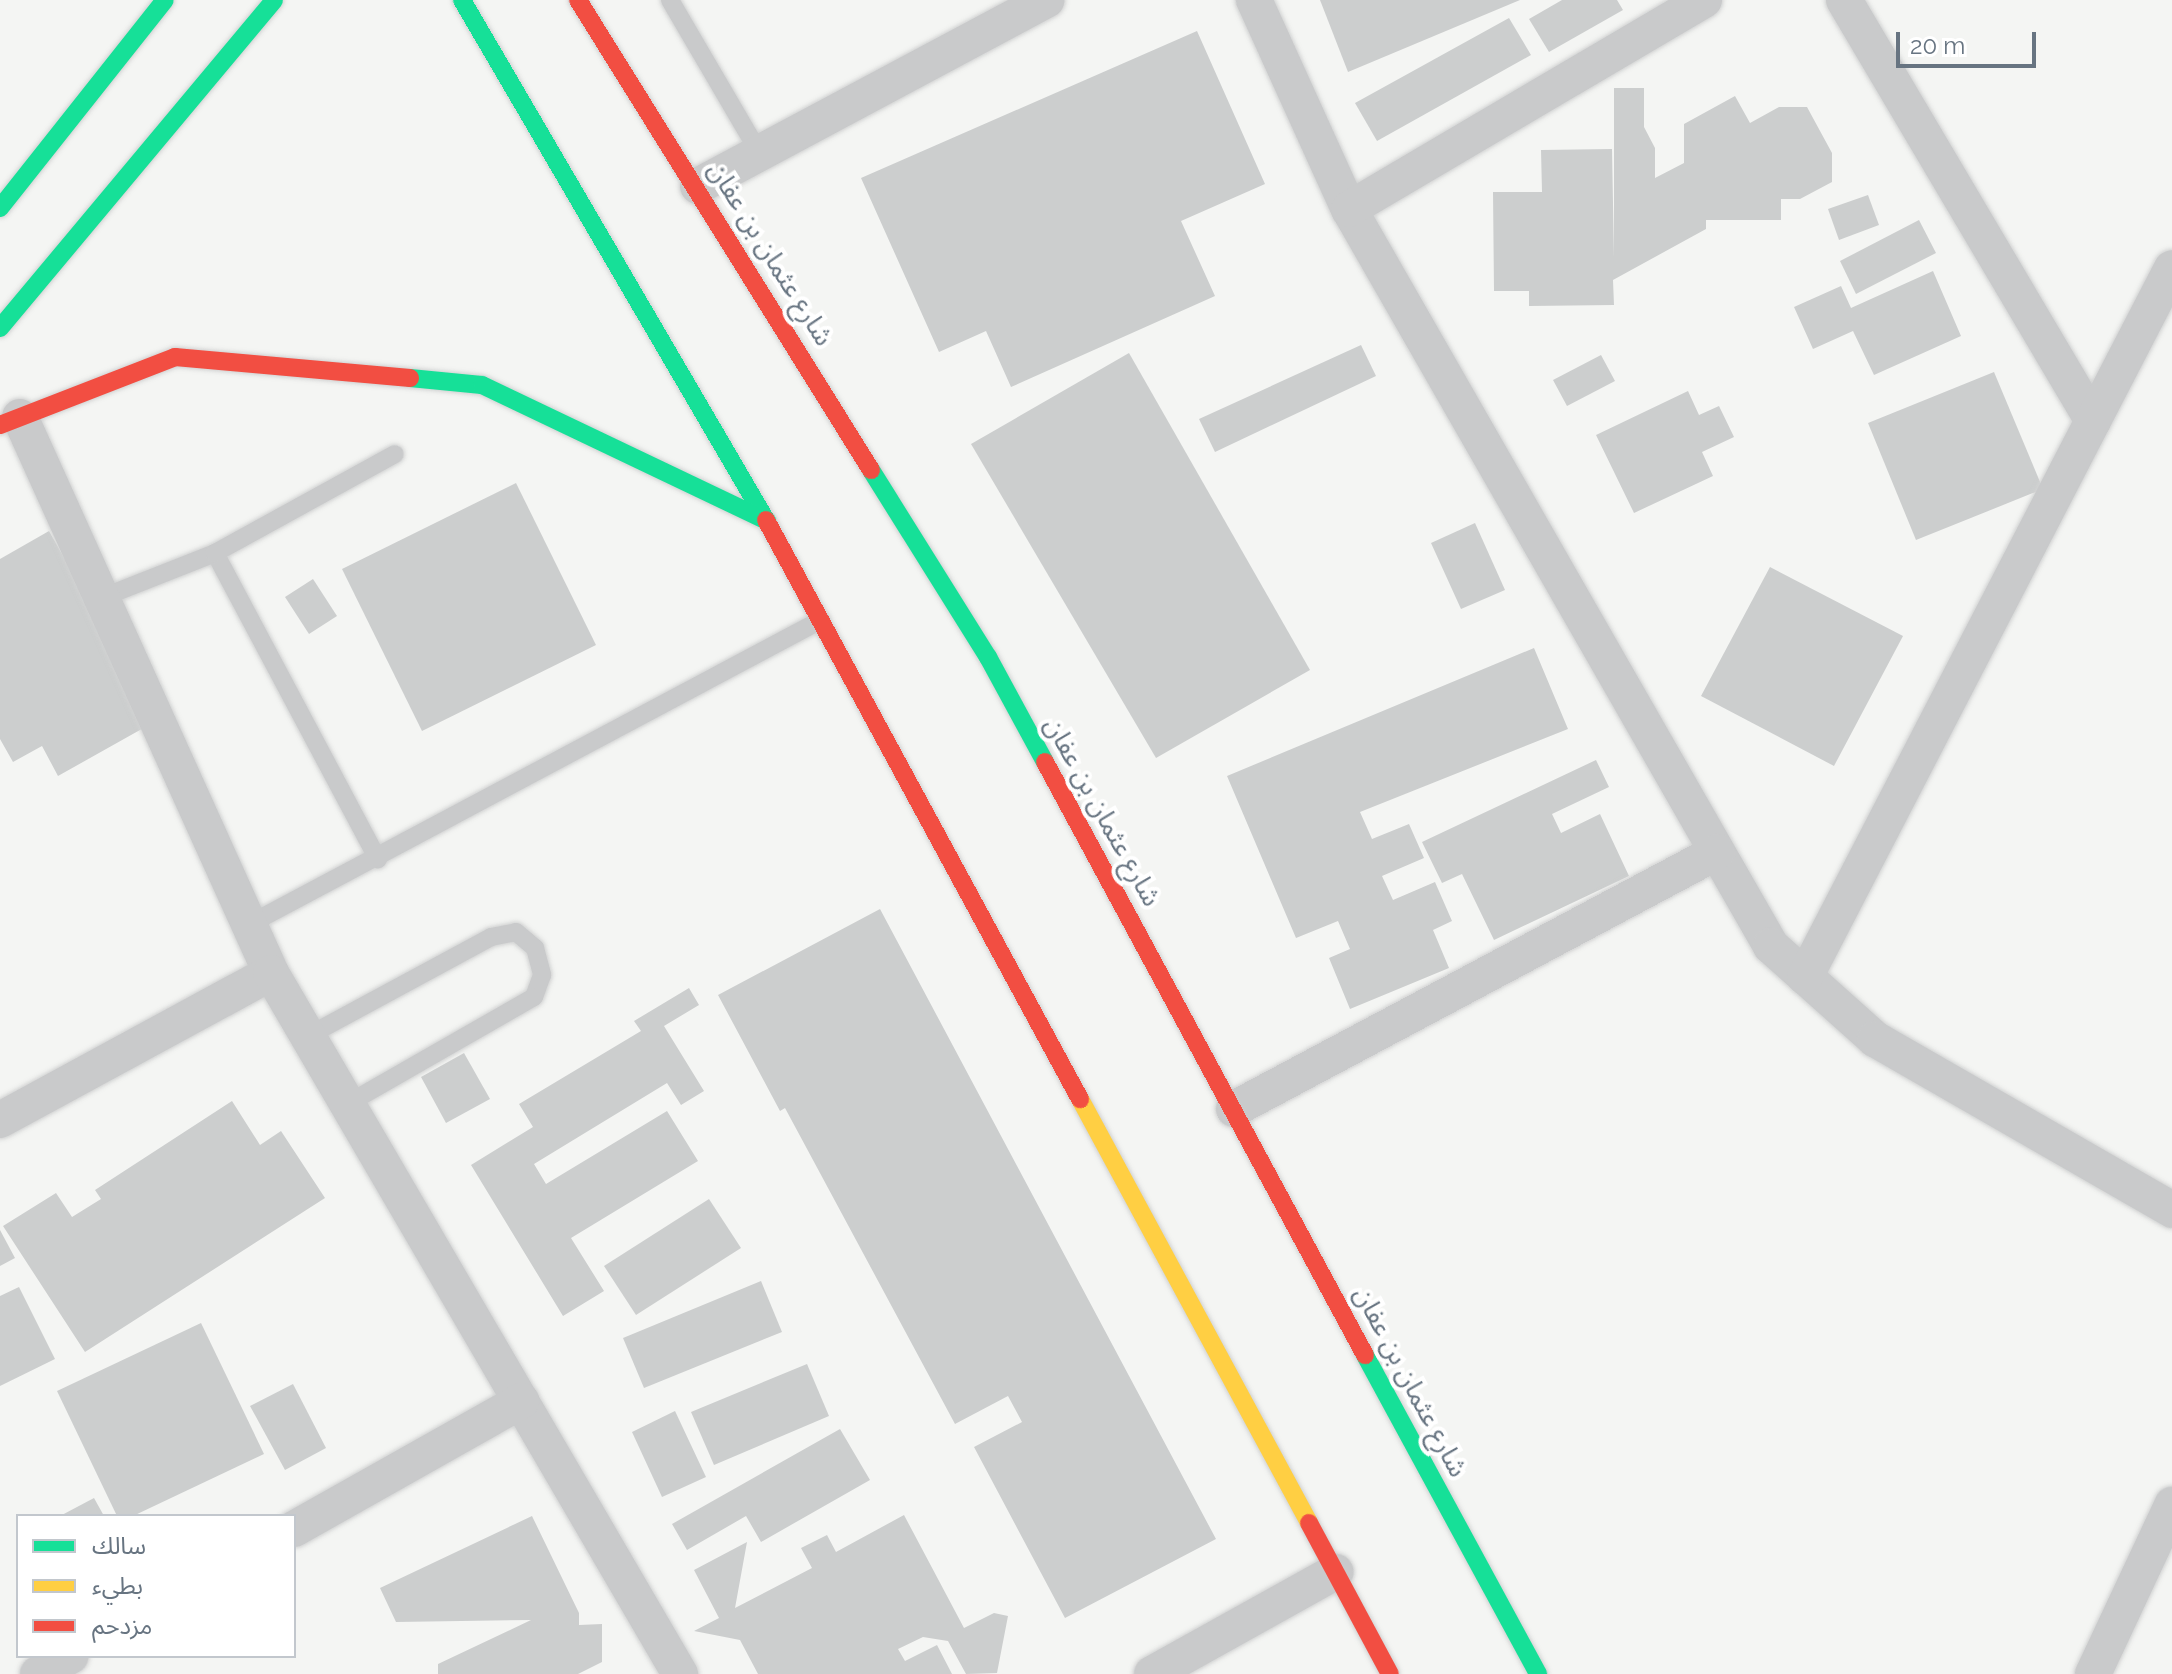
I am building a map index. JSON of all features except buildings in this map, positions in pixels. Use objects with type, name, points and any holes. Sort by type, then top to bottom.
[{"type":"main road","points":[[0,208],[165,0]]},
{"type":"main road","points":[[0,328],[274,0]]},
{"type":"main road","points":[[462,0],[767,521],[1390,1674]]},
{"type":"main road","name":"شارع عثمان بن عفان","points":[[578,0],[698,186],[988,657],[1538,1674]]},
{"type":"main road","points":[[10,421],[175,357],[482,385],[767,521]]},
{"type":"street","points":[[698,186],[760,154],[1003,10],[1046,0]]},
{"type":"street","points":[[1254,0],[1349,209],[1771,946],[1875,1039],[2172,1210]]},
{"type":"street","points":[[1349,209],[1704,0]]},
{"type":"street","points":[[1844,0],[2093,421]]},
{"type":"street","points":[[1805,977],[2172,268]]},
{"type":"street","points":[[10,421],[101,598],[271,973],[680,1674]]},
{"type":"street","points":[[1234,1109],[1717,852]]},
{"type":"street","points":[[0,1120],[271,973]]},
{"type":"street","points":[[296,1528],[521,1401]]},
{"type":"street","points":[[2093,1674],[2172,1505]]},
{"type":"street","points":[[1152,1674],[1335,1572]]},
{"type":"street","points":[[38,1674],[66,1658]]},
{"type":"lane","points":[[670,0],[760,154]]},
{"type":"lane","points":[[101,598],[215,553],[395,454]]},
{"type":"lane","points":[[215,553],[378,859]]},
{"type":"lane","points":[[248,925],[378,859],[821,620]]},
{"type":"lane","points":[[308,1036],[491,937],[516,932],[535,948],[542,975],[534,997],[347,1104]]},
{"type":"traffic: fast","points":[[0,208],[165,0]]},
{"type":"traffic: fast","points":[[0,328],[274,0]]},
{"type":"traffic: fast","points":[[462,0],[766,520]]},
{"type":"traffic: fast","points":[[410,378],[482,385],[767,521]]},
{"type":"traffic: fast","points":[[871,470],[988,657],[1045,762]]},
{"type":"traffic: fast","points":[[1365,1355],[1538,1674]]},
{"type":"traffic: slow","points":[[1080,1099],[1309,1523]]},
{"type":"traffic: jam","points":[[578,0],[871,470]]},
{"type":"traffic: jam","points":[[0,425],[175,357],[410,378]]},
{"type":"traffic: jam","points":[[766,520],[1080,1099]]},
{"type":"traffic: jam","points":[[1045,762],[1365,1355]]},
{"type":"traffic: jam","points":[[1309,1523],[1390,1674]]}]
